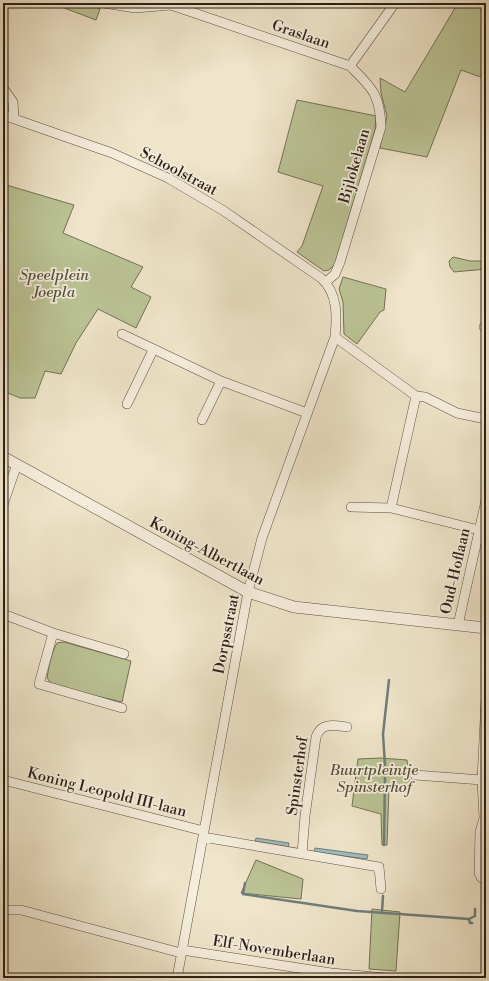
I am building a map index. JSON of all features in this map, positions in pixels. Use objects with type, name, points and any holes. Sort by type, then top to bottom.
[{"type":"street","name":"Graslaan","points":[[104,3],[135,8],[171,4],[350,66]]},
{"type":"street","points":[[350,66],[395,3]]},
{"type":"street","name":"Bijlokelaan","points":[[326,282],[335,274],[340,262],[380,127],[380,109],[376,96],[369,85],[350,66]]},
{"type":"street","points":[[3,88],[13,102],[14,118]]},
{"type":"street","name":"Schoolstraat","points":[[3,115],[106,150],[168,178],[224,211],[326,282]]},
{"type":"street","name":"Dorpsstraat","points":[[177,978],[248,592],[262,538],[335,337],[336,308],[333,295],[326,282]]},
{"type":"street","points":[[122,334],[152,350],[221,380],[307,413]]},
{"type":"street","points":[[335,337],[416,396],[425,397],[457,413],[486,418]]},
{"type":"street","points":[[127,404],[152,350]]},
{"type":"street","points":[[202,420],[221,380]]},
{"type":"street","points":[[390,508],[416,396]]},
{"type":"street","name":"Koning-Albertlaan","points":[[3,457],[248,592],[294,607],[486,628]]},
{"type":"street","points":[[3,505],[17,464]]},
{"type":"street","name":"Oud-Hoflaan","points":[[458,625],[486,500]]},
{"type":"street","points":[[351,507],[390,508],[479,530]]},
{"type":"street","points":[[3,614],[53,634],[124,654]]},
{"type":"street","points":[[53,634],[39,684],[122,708]]},
{"type":"street","points":[[486,699],[482,780],[484,818],[480,832],[479,873],[481,878],[486,881]]},
{"type":"street","name":"Spinsterhof","points":[[302,854],[305,816],[318,731],[325,726],[346,726]]},
{"type":"street","points":[[415,775],[482,780]]},
{"type":"street","name":"Koning Leopold III-laan","points":[[3,780],[203,834]]},
{"type":"street","points":[[203,834],[302,854],[379,867],[381,889]]},
{"type":"street","name":"Elf-Novemberlaan","points":[[3,910],[21,910],[182,951],[331,973],[386,978]]},
{"type":"green space","points":[[51,3],[87,3],[100,9],[96,20]]},
{"type":"green space","points":[[458,3],[486,3],[486,79],[461,70],[427,157],[380,148],[387,116],[381,93],[380,78],[405,92]]},
{"type":"green space","points":[[297,100],[376,116],[375,130],[335,264],[329,270],[324,271],[297,252],[302,246],[323,186],[278,172]]},
{"type":"green space","name":"Speelplein Joepla","points":[[3,184],[74,205],[63,233],[143,267],[131,287],[151,297],[136,328],[98,309],[76,343],[61,374],[45,371],[35,398],[20,398],[3,391],[3,253],[6,242],[3,241]]},
{"type":"green space","points":[[453,257],[470,261],[486,261],[486,269],[454,272],[450,267],[449,261]]},
{"type":"green space","points":[[343,277],[386,289],[384,310],[380,312],[357,344],[344,334],[343,302],[339,289]]},
{"type":"green space","points":[[64,642],[131,661],[122,702],[53,686],[47,678],[50,660],[57,643]]},
{"type":"green space","name":"Buurtpleintje Spinsterhof","points":[[380,758],[407,760],[410,788],[389,788],[387,845],[382,845],[381,814],[352,806],[358,759]]},
{"type":"green space","points":[[256,860],[303,879],[301,899],[241,893]]},
{"type":"green space","points":[[372,909],[400,912],[396,971],[369,969]]},
{"type":"water","points":[[256,838],[289,843],[288,848],[255,842]]},
{"type":"water","points":[[315,848],[368,855],[367,859],[314,852]]},
{"type":"waterway","points":[[385,765],[383,734],[389,680]]},
{"type":"waterway","points":[[384,845],[385,776]]},
{"type":"waterway","points":[[245,883],[243,894],[357,911],[469,919],[475,916],[475,909]]},
{"type":"waterway","points":[[382,912],[383,896]]},
{"type":"waterway","points":[[469,919],[470,923],[472,923]]}]
